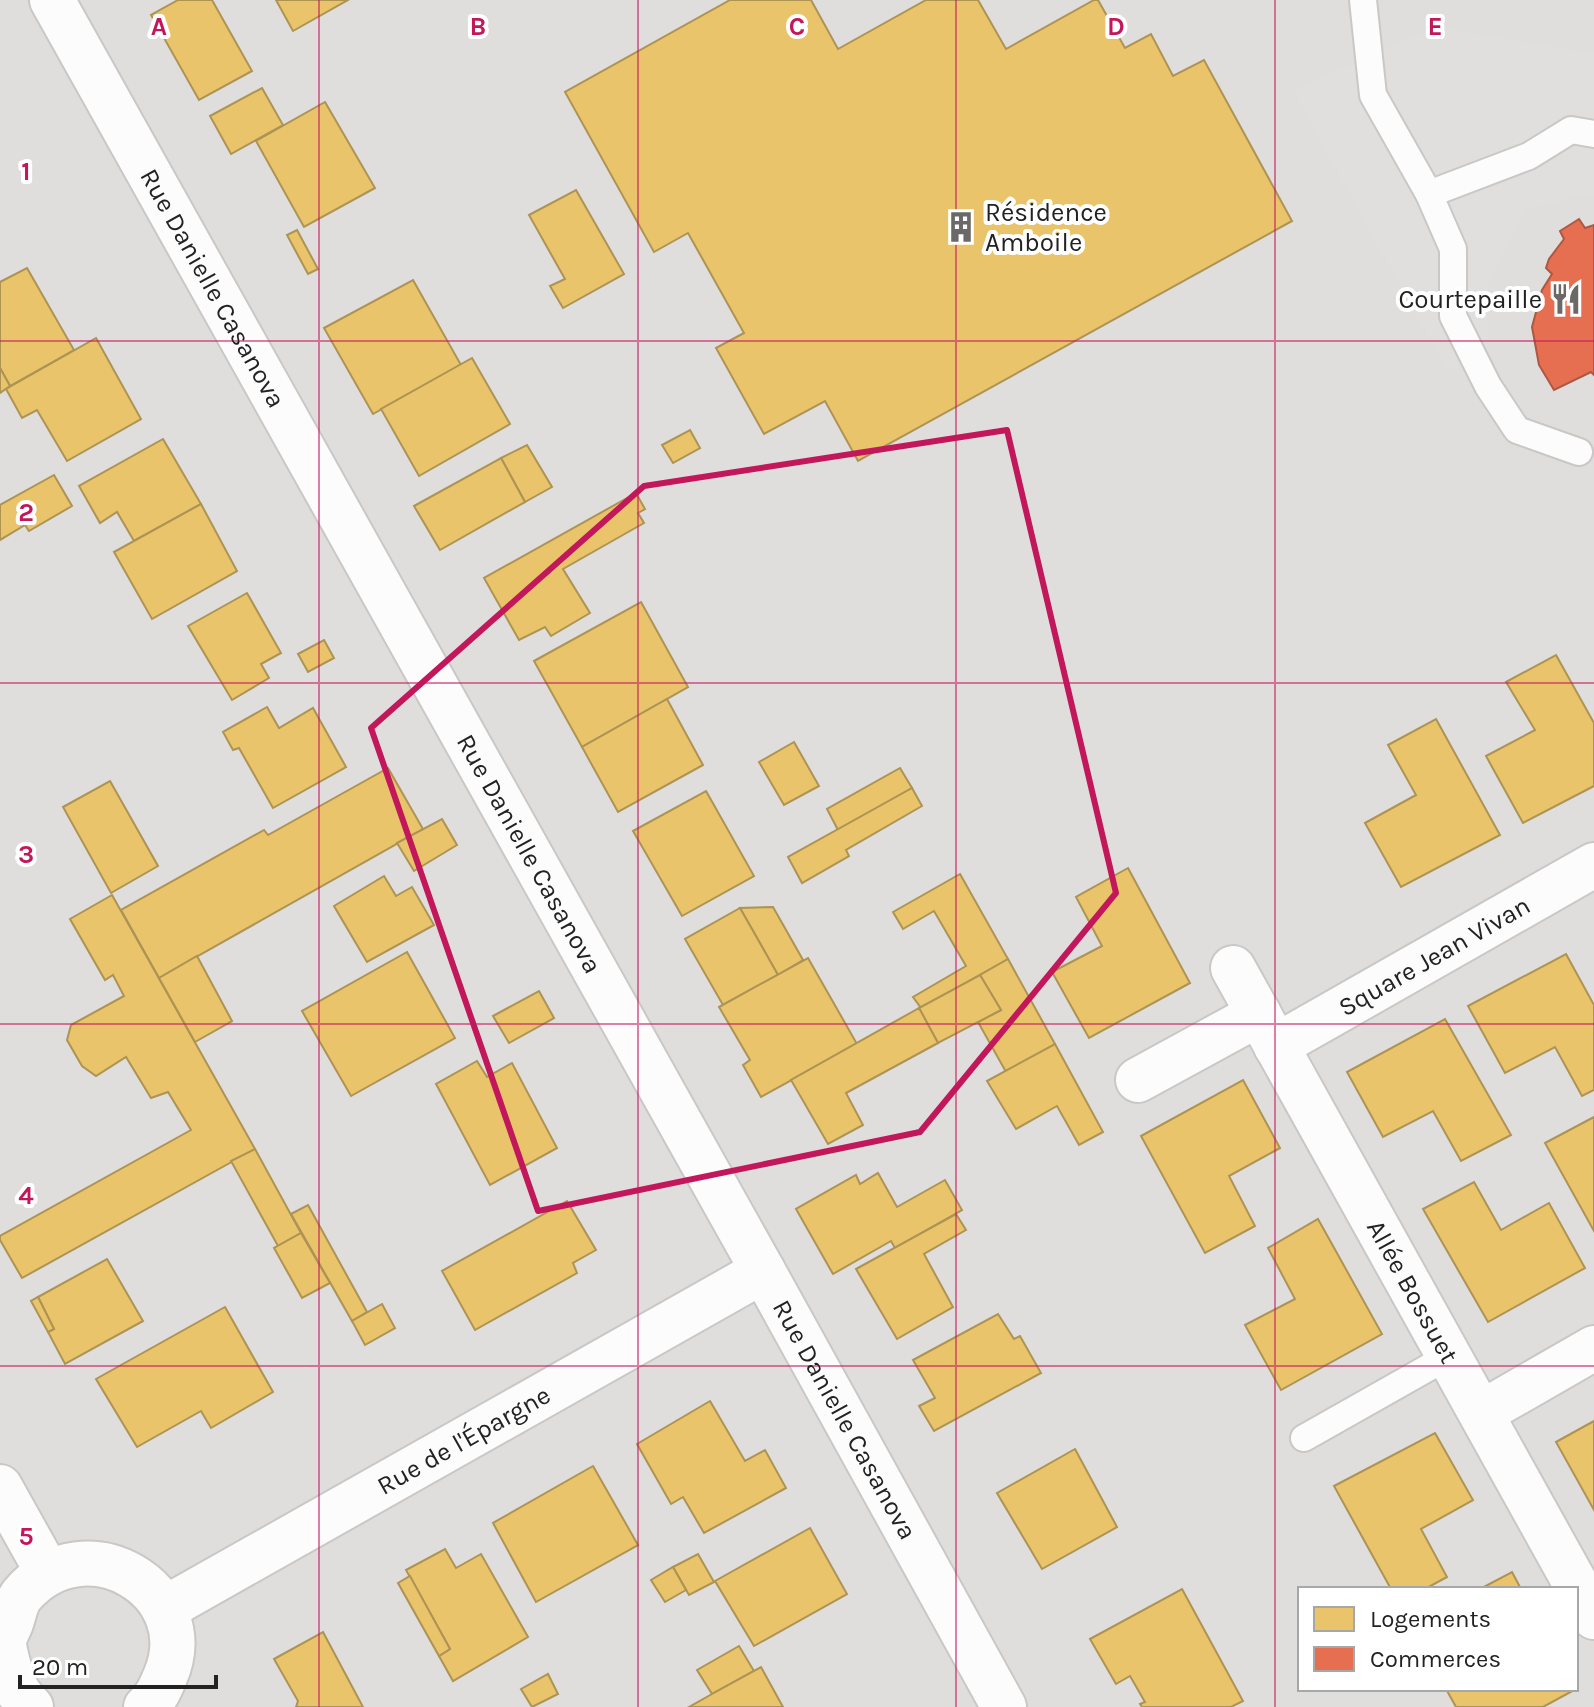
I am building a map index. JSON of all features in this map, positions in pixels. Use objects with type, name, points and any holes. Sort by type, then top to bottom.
[{"type":"street","name":"Rue Danielle Casanova","points":[[52,0],[1004,1707]]},
{"type":"street","name":"Square Jean Vivan","points":[[1138,1080],[1267,1030],[1594,865]]},
{"type":"street","name":"Allée Bossuet","points":[[1233,968],[1577,1587]]},
{"type":"street","name":"Rue de l'Épargne","points":[[164,1609],[763,1271]]},
{"type":"street","points":[[1481,1413],[1594,1348]]},
{"type":"street","points":[[0,1487],[48,1573]]},
{"type":"street","points":[[16,1699],[4,1642],[20,1597],[48,1573],[78,1563],[113,1565],[142,1582],[164,1609],[173,1637],[172,1662],[155,1699],[146,1707]]},
{"type":"street","name":"Allée Bossuet","points":[[1578,1588],[1594,1617]]},
{"type":"lane","points":[[1363,0],[1373,95],[1429,194],[1453,249],[1453,316],[1488,386],[1517,430],[1579,452]]},
{"type":"lane","points":[[1429,194],[1529,156],[1571,130],[1594,134]]},
{"type":"lane","points":[[1304,1438],[1449,1356]]},
{"type":"highlighted area","points":[[1007,430],[1116,893],[920,1132],[538,1211],[371,728],[644,486]]},
{"type":"shaded area","points":[[0,0],[1594,0],[1594,1707],[0,1707]]},
{"type":"shaded area","points":[[1435,27],[1594,54],[1594,194],[1587,193],[1526,210],[1487,283],[1487,346],[1447,370],[1293,91]]},
{"type":"building: Logements","points":[[178,0],[212,0],[252,71],[199,100],[151,15]]},
{"type":"building: Logements","points":[[276,0],[348,0],[293,31]]},
{"type":"building: Logements","name":"Résidence Amboile","points":[[730,0],[811,0],[838,49],[926,0],[978,0],[1006,49],[1098,0],[1125,48],[1151,34],[1173,76],[1204,60],[1292,221],[858,461],[825,401],[764,434],[716,348],[744,333],[688,233],[654,252],[565,92]]},
{"type":"building: Logements","points":[[262,88],[283,125],[231,154],[210,116]]},
{"type":"building: Logements","points":[[325,102],[375,188],[304,227],[256,141]]},
{"type":"building: Logements","points":[[576,190],[624,274],[563,308],[550,286],[565,279],[529,215]]},
{"type":"building: Logements","points":[[297,230],[318,269],[308,274],[287,235]]},
{"type":"building: Logements","points":[[27,268],[74,350],[10,386],[0,368],[0,282]]},
{"type":"building: Logements","points":[[413,280],[461,365],[373,414],[324,328]]},
{"type":"building: Logements","points":[[96,338],[141,419],[67,461],[37,410],[22,418],[6,389]]},
{"type":"building: Logements","points":[[472,358],[510,424],[419,476],[381,409]]},
{"type":"building: Logements","points":[[0,368],[10,386],[0,393]]},
{"type":"building: Logements","points":[[690,430],[700,448],[673,463],[662,445]]},
{"type":"building: Logements","points":[[163,439],[201,504],[134,541],[117,512],[100,523],[79,486]]},
{"type":"building: Logements","points":[[527,445],[552,487],[525,502],[501,458]]},
{"type":"building: Logements","points":[[501,458],[525,502],[440,550],[414,506]]},
{"type":"building: Logements","points":[[54,475],[72,506],[29,531],[25,525],[0,540],[0,505]]},
{"type":"building: Logements","points":[[636,493],[645,509],[638,513],[644,523],[563,569],[590,613],[551,636],[545,627],[519,640],[484,578]]},
{"type":"building: Logements","points":[[201,504],[237,571],[152,619],[114,552]]},
{"type":"building: Logements","points":[[247,593],[281,653],[261,664],[269,678],[232,700],[188,626]]},
{"type":"building: Logements","points":[[641,602],[688,687],[582,747],[534,661]]},
{"type":"building: Logements","points":[[324,640],[334,658],[308,672],[298,654]]},
{"type":"building: Logements","points":[[1556,655],[1594,723],[1594,786],[1523,823],[1486,756],[1535,730],[1506,682]]},
{"type":"building: Logements","points":[[667,699],[703,765],[618,812],[582,747]]},
{"type":"building: Logements","points":[[267,707],[279,728],[313,708],[346,767],[273,808],[239,748],[233,750],[223,732]]},
{"type":"building: Logements","points":[[1436,719],[1500,835],[1401,887],[1365,823],[1416,795],[1388,745]]},
{"type":"building: Logements","points":[[794,742],[819,786],[784,805],[759,762]]},
{"type":"building: Logements","points":[[388,768],[423,829],[159,978],[121,910],[264,830],[268,835]]},
{"type":"building: Logements","points":[[900,768],[912,788],[838,830],[827,809]]},
{"type":"building: Logements","points":[[110,781],[158,866],[111,893],[63,807]]},
{"type":"building: Logements","points":[[912,788],[922,806],[846,850],[849,856],[802,883],[788,857]]},
{"type":"building: Logements","points":[[706,791],[754,876],[682,916],[633,831]]},
{"type":"building: Logements","points":[[442,819],[457,845],[414,871],[397,843]]},
{"type":"building: Logements","points":[[1128,868],[1190,983],[1089,1038],[1052,972],[1102,946],[1076,897]]},
{"type":"building: Logements","points":[[960,874],[1008,959],[921,1008],[913,997],[966,966],[934,911],[903,929],[893,912]]},
{"type":"building: Logements","points":[[384,876],[396,896],[412,887],[434,925],[367,962],[334,906]]},
{"type":"building: Logements","points":[[112,895],[255,1149],[22,1278],[0,1236],[191,1130],[168,1092],[151,1098],[126,1057],[96,1076],[82,1066],[67,1040],[71,1025],[124,996],[113,975],[105,980],[70,919]]},
{"type":"building: Logements","points":[[773,907],[803,960],[778,975],[740,908]]},
{"type":"building: Logements","points":[[740,908],[778,975],[723,1005],[685,939]]},
{"type":"building: Logements","points":[[407,952],[455,1038],[351,1096],[302,1011]]},
{"type":"building: Logements","points":[[1566,954],[1594,1005],[1594,1090],[1582,1096],[1555,1047],[1505,1073],[1468,1006]]},
{"type":"building: Logements","points":[[197,956],[232,1021],[195,1042],[159,978]]},
{"type":"building: Logements","points":[[808,958],[857,1044],[761,1097],[743,1065],[750,1060],[719,1007]]},
{"type":"building: Logements","points":[[1008,959],[1055,1044],[1006,1072],[978,1022],[1001,1010],[980,975]]},
{"type":"building: Logements","points":[[980,975],[1001,1010],[938,1043],[919,1008]]},
{"type":"building: Logements","points":[[539,991],[554,1018],[509,1043],[493,1016]]},
{"type":"building: Logements","points":[[919,1008],[938,1043],[846,1093],[863,1125],[828,1144],[791,1080]]},
{"type":"building: Logements","points":[[1445,1019],[1511,1135],[1461,1161],[1433,1111],[1383,1137],[1347,1072]]},
{"type":"building: Logements","points":[[1055,1044],[1103,1132],[1079,1145],[1057,1106],[1016,1129],[987,1081]]},
{"type":"building: Logements","points":[[477,1061],[487,1077],[512,1063],[557,1148],[490,1185],[436,1084]]},
{"type":"building: Logements","points":[[1243,1080],[1280,1148],[1229,1176],[1255,1226],[1205,1253],[1141,1136]]},
{"type":"building: Logements","points":[[1594,1117],[1594,1231],[1545,1143]]},
{"type":"building: Logements","points":[[255,1149],[301,1233],[278,1246],[231,1161]]},
{"type":"building: Logements","points":[[878,1173],[897,1207],[945,1180],[962,1210],[895,1248],[891,1241],[833,1274],[796,1209],[856,1175],[860,1184]]},
{"type":"building: Logements","points":[[1474,1182],[1501,1230],[1549,1203],[1585,1268],[1488,1322],[1423,1209]]},
{"type":"building: Logements","points":[[567,1201],[596,1250],[573,1263],[577,1273],[475,1330],[442,1271]]},
{"type":"building: Logements","points":[[308,1205],[367,1312],[352,1321],[291,1214]]},
{"type":"building: Logements","points":[[956,1214],[966,1230],[924,1254],[953,1307],[897,1339],[856,1269]]},
{"type":"building: Logements","points":[[1318,1219],[1382,1334],[1281,1390],[1245,1325],[1295,1299],[1268,1248]]},
{"type":"building: Logements","points":[[301,1233],[330,1283],[302,1298],[274,1248]]},
{"type":"building: Logements","points":[[107,1259],[143,1321],[65,1364],[48,1332],[54,1329],[38,1297]]},
{"type":"building: Logements","points":[[38,1297],[54,1329],[48,1332],[31,1301]]},
{"type":"building: Logements","points":[[382,1304],[395,1328],[365,1345],[352,1321]]},
{"type":"building: Logements","points":[[225,1307],[273,1392],[211,1428],[201,1411],[137,1447],[96,1379]]},
{"type":"building: Logements","points":[[998,1314],[1014,1339],[1020,1336],[1041,1373],[934,1431],[919,1406],[935,1398],[913,1360]]},
{"type":"building: Logements","points":[[710,1401],[745,1461],[765,1450],[786,1488],[704,1533],[683,1497],[671,1504],[637,1444]]},
{"type":"building: Logements","points":[[1594,1421],[1594,1510],[1556,1442]]},
{"type":"building: Logements","points":[[1435,1433],[1473,1500],[1421,1529],[1447,1577],[1429,1587],[1390,1587],[1334,1486]]},
{"type":"building: Logements","points":[[1075,1449],[1117,1527],[1042,1569],[997,1493]]},
{"type":"building: Logements","points":[[593,1466],[638,1545],[536,1602],[493,1523]]},
{"type":"building: Logements","points":[[810,1528],[847,1594],[754,1646],[715,1581]]},
{"type":"building: Logements","points":[[445,1549],[456,1568],[481,1554],[528,1637],[453,1681],[439,1656],[450,1649],[406,1570]]},
{"type":"building: Logements","points":[[698,1554],[714,1582],[689,1595],[673,1567]]},
{"type":"building: Logements","points":[[673,1567],[686,1590],[665,1602],[651,1580]]},
{"type":"building: Logements","points":[[1512,1572],[1520,1587],[1484,1587]]},
{"type":"building: Logements","points":[[410,1576],[450,1649],[439,1656],[398,1583]]},
{"type":"building: Logements","points":[[1182,1589],[1243,1701],[1231,1707],[1142,1707],[1140,1704],[1145,1702],[1130,1676],[1116,1684],[1090,1639]]},
{"type":"building: Logements","points":[[323,1632],[363,1707],[296,1707],[298,1701],[274,1659]]},
{"type":"building: Logements","points":[[739,1646],[754,1671],[712,1694],[697,1670]]},
{"type":"building: Logements","points":[[761,1667],[783,1707],[689,1707],[712,1694]]},
{"type":"building: Logements","points":[[548,1674],[558,1694],[532,1707],[521,1689]]},
{"type":"building: Logements","points":[[1447,1691],[1572,1691],[1543,1707],[1456,1707]]},
{"type":"building: Commerces","name":"Courtepaille","points":[[1579,219],[1585,228],[1594,225],[1594,375],[1591,372],[1554,390],[1539,365],[1532,327],[1542,290],[1552,274],[1546,268],[1549,259],[1564,239],[1560,231]]},
{"type":"place","name":"Résidence Amboile","points":[[961,227]]},
{"type":"place","name":"Courtepaille","points":[[1566,299]]}]
